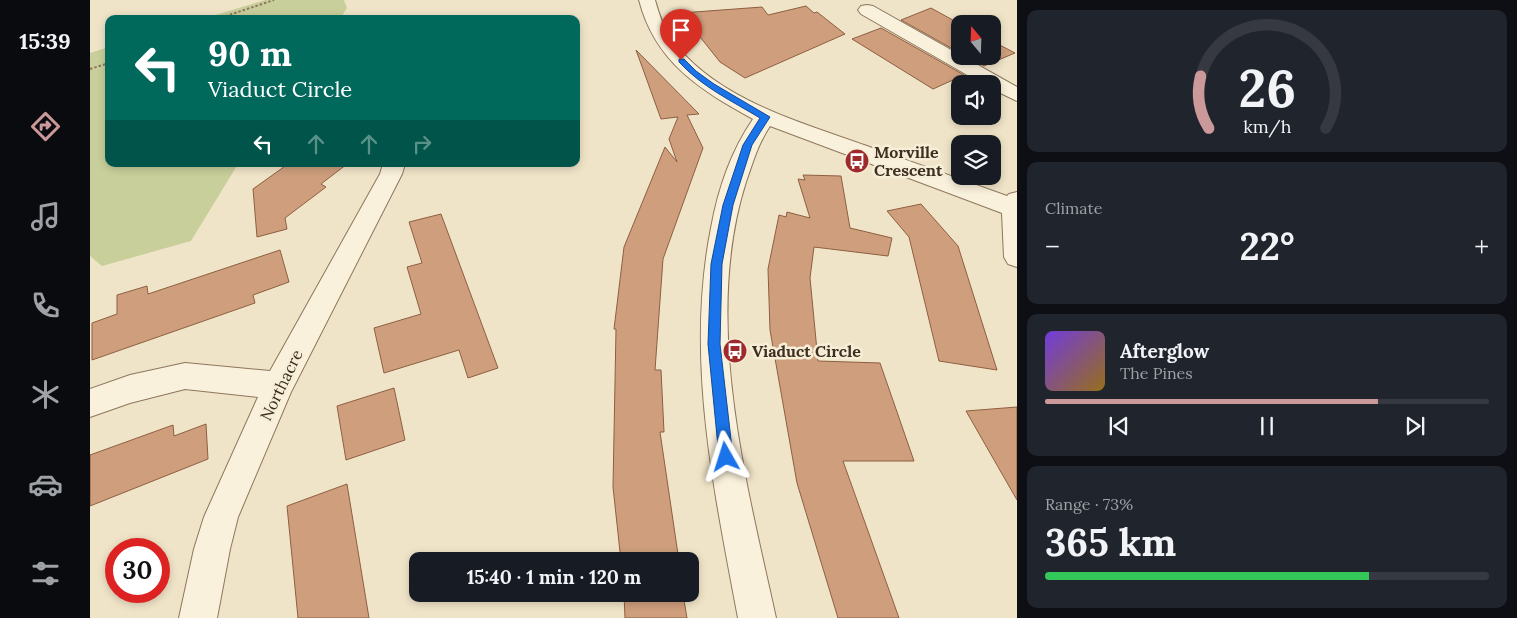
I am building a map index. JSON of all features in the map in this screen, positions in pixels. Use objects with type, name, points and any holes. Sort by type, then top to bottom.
[{"type":"street","points":[[647,0],[655,27],[670,48],[693,72],[732,100],[765,117],[1016,204],[1017,257]]},
{"type":"street","points":[[867,10],[1017,95]]},
{"type":"street","points":[[756,618],[726,457],[714,344],[714,302],[716,264],[728,205],[748,145],[765,117]]},
{"type":"street","name":"Northacre","points":[[198,618],[212,549],[221,517],[278,386],[393,167]]},
{"type":"street","points":[[90,404],[130,389],[184,376],[278,386]]},
{"type":"path","points":[[229,15],[274,0]]},
{"type":"path","points":[[90,69],[105,64]]},
{"type":"green space","points":[[265,0],[344,0],[347,8],[343,15],[215,15]]},
{"type":"green space","points":[[105,48],[105,167],[236,167],[191,241],[102,266],[90,256],[90,53]]},
{"type":"building","points":[[806,6],[814,13],[817,12],[845,34],[745,78],[720,62],[681,13],[762,7],[768,15]]},
{"type":"building","points":[[931,8],[951,19],[951,48],[901,20]]},
{"type":"building","points":[[881,28],[964,75],[951,75],[951,81],[933,89],[852,39]]},
{"type":"building","points":[[1001,46],[1015,53],[1001,59]]},
{"type":"building","points":[[636,50],[699,114],[687,115],[703,148],[663,259],[655,370],[661,370],[664,432],[660,432],[678,552],[620,552],[613,487],[616,329],[614,329],[624,247],[665,147],[677,162],[669,139],[678,117],[661,119]]},
{"type":"building","points":[[284,167],[343,167],[321,184],[326,187],[285,218],[287,229],[257,237],[253,189]]},
{"type":"building","points":[[803,175],[841,176],[850,228],[892,238],[888,256],[814,247],[810,278],[818,361],[880,363],[914,461],[843,461],[899,618],[838,618],[797,483],[770,330],[768,269],[779,215],[786,217],[787,212],[810,218],[798,179],[805,180]]},
{"type":"building","points":[[921,204],[958,246],[997,370],[939,361],[909,237],[887,211]]},
{"type":"building","points":[[441,214],[498,368],[468,378],[459,350],[384,373],[374,328],[421,314],[407,267],[422,263],[409,222]]},
{"type":"building","points":[[280,250],[289,282],[253,295],[255,303],[92,360],[92,323],[117,314],[117,295],[147,286],[148,294]]},
{"type":"building","points":[[394,388],[405,440],[346,460],[337,406]]},
{"type":"building","points":[[1017,407],[1017,500],[966,411]]},
{"type":"building","points":[[206,424],[208,459],[90,506],[90,455],[173,425],[174,436]]},
{"type":"building","points":[[347,484],[369,618],[298,618],[287,506]]},
{"type":"building","points":[[624,602],[684,602],[687,618],[625,618]]},
{"type":"place","name":"Morville Crescent","points":[[857,161]]},
{"type":"place","name":"Viaduct Circle","points":[[735,351]]},
{"type":"route","points":[[681,60],[711,86],[732,100],[765,117],[748,145],[728,205],[716,264],[714,344],[726,457]]}]
